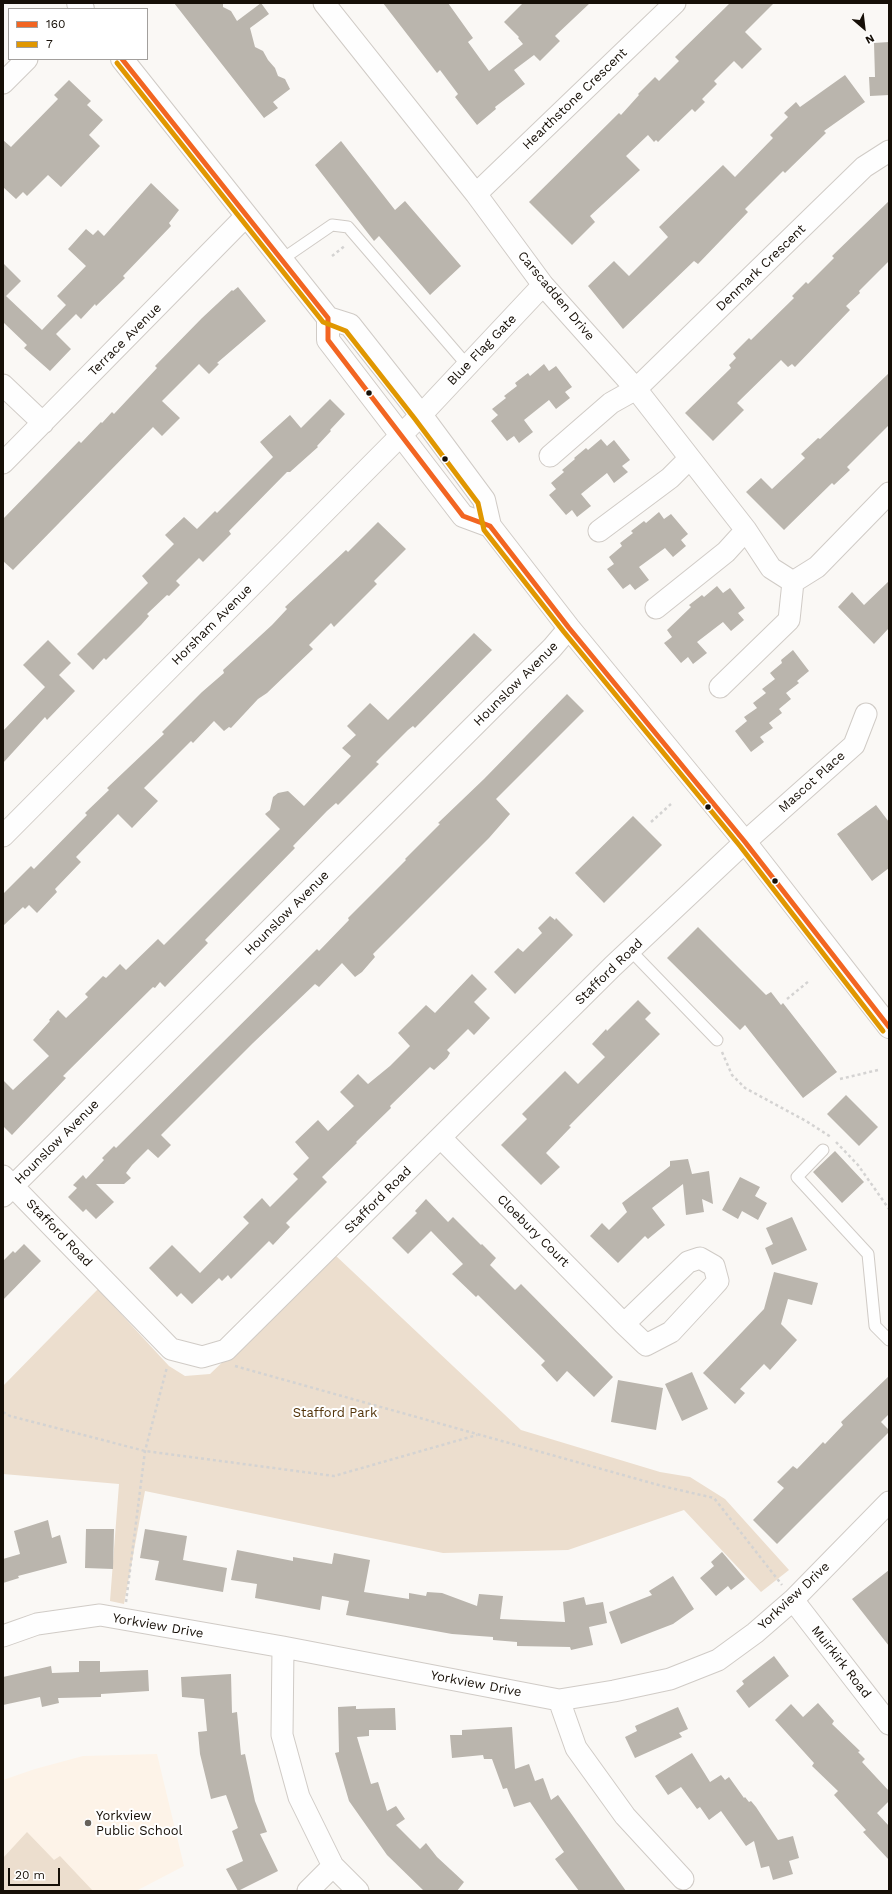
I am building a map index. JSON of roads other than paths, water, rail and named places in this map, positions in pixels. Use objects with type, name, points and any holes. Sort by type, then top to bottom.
[{"type":"main road","points":[[123,60],[328,318],[350,325],[421,415],[484,500],[490,526],[569,628],[745,842],[889,1027]]},
{"type":"main road","points":[[328,318],[328,340],[463,516],[490,526]]},
{"type":"street","name":"Carscadden Drive","points":[[324,3],[476,194],[543,285],[636,389],[689,459],[746,530],[771,568],[793,582]]},
{"type":"street","name":"Hearthstone Crescent","points":[[476,194],[675,3]]},
{"type":"street","points":[[3,82],[26,60]]},
{"type":"street","name":"Denmark Crescent","points":[[550,456],[611,403],[636,389],[864,167],[889,151]]},
{"type":"street","name":"Terrace Avenue","points":[[3,463],[246,216]]},
{"type":"street","name":"Blue Flag Gate","points":[[421,415],[543,285]]},
{"type":"street","points":[[3,385],[43,423]]},
{"type":"street","name":"Horsham Avenue","points":[[3,836],[421,415]]},
{"type":"street","points":[[599,531],[670,478],[689,459]]},
{"type":"street","points":[[720,687],[789,620],[793,582],[817,567],[889,493]]},
{"type":"street","points":[[656,608],[726,552],[746,530]]},
{"type":"street","name":"Hounslow Avenue","points":[[6,1186],[552,648],[569,628]]},
{"type":"street","name":"Mascot Place","points":[[745,842],[854,745],[866,714]]},
{"type":"street","name":"Stafford Road","points":[[6,1186],[171,1349],[202,1357],[226,1350],[630,950],[745,842]]},
{"type":"street","name":"Cloebury Court","points":[[441,1138],[624,1324]]},
{"type":"street","name":"Yorkview Drive","points":[[3,1636],[37,1624],[100,1615],[283,1647],[559,1700],[614,1691],[670,1679],[718,1660],[755,1633],[793,1600],[889,1502]]},
{"type":"street","name":"Muirkirk Road","points":[[793,1600],[889,1724]]},
{"type":"street","points":[[283,1647],[282,1734],[299,1797],[333,1866],[358,1891]]},
{"type":"street","points":[[559,1700],[576,1748],[625,1816],[683,1879]]},
{"type":"street","points":[[308,1891],[333,1866]]},
{"type":"lane","points":[[281,260],[332,225],[348,227],[467,365]]},
{"type":"lane","points":[[630,950],[716,1040]]},
{"type":"lane","points":[[823,1150],[797,1176],[868,1254],[875,1326],[889,1340]]},
{"type":"place","name":"Yorkview Public School","points":[[88,1823]]},
{"type":"park label","name":"Stafford Park","points":[[335,1413]]}]
